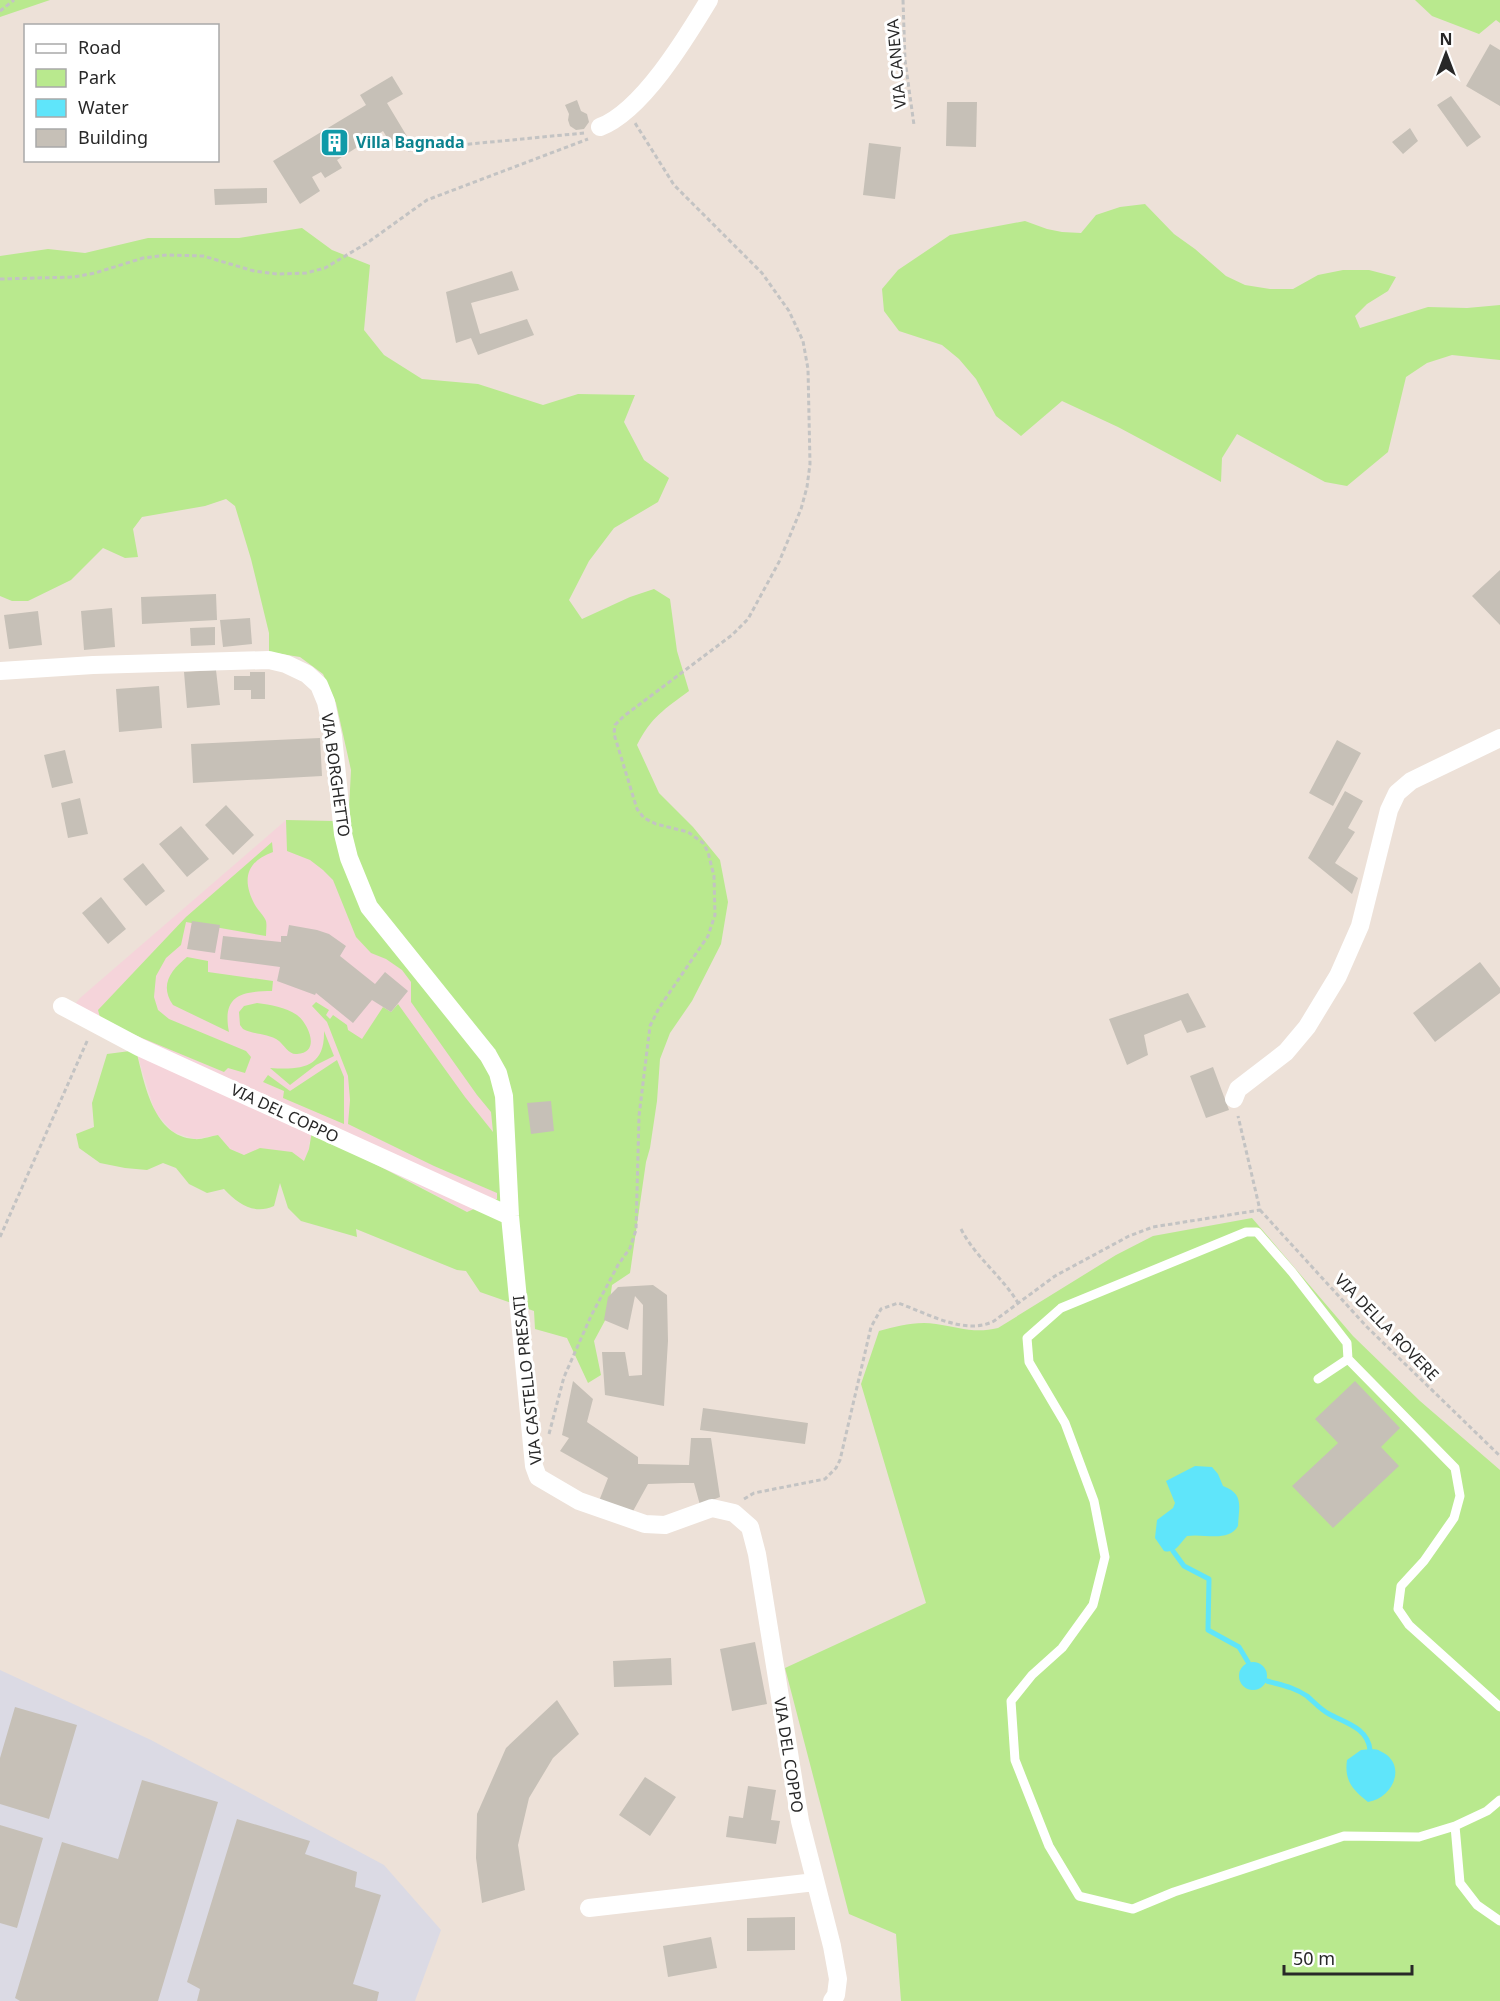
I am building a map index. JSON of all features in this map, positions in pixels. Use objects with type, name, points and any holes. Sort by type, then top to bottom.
[{"type":"street","points":[[600,127],[613,122],[628,110],[678,51],[709,0]]},
{"type":"street","name":"VIA BORGHETTO","points":[[0,671],[93,665],[268,660],[297,668],[319,685],[326,702],[333,736],[343,834],[349,858],[369,908],[488,1055],[498,1073],[504,1096],[510,1216]]},
{"type":"street","points":[[1234,1099],[1238,1089],[1286,1052],[1308,1027],[1338,976],[1360,926],[1389,810],[1397,794],[1411,781],[1500,738]]},
{"type":"street","name":"VIA DEL COPPO","points":[[62,1006],[139,1047],[510,1216]]},
{"type":"street","name":"VIA CASTELLO PRESATI","points":[[510,1216],[534,1466],[538,1477],[579,1501],[645,1524],[665,1525],[712,1508],[734,1513]]},
{"type":"street","name":"VIA DEL COPPO","points":[[734,1513],[750,1527],[757,1554],[798,1810],[838,1979],[836,1995],[832,2001]]},
{"type":"street","points":[[590,1908],[815,1882]]},
{"type":"lane","points":[[1500,1707],[1409,1625],[1398,1610],[1401,1586],[1424,1561],[1454,1518],[1460,1496],[1455,1468],[1348,1359],[1347,1343],[1292,1272],[1257,1232],[1246,1232],[1061,1308],[1027,1338],[1029,1362],[1065,1423],[1094,1501],[1105,1557],[1094,1605],[1062,1648],[1032,1675],[1011,1701],[1015,1760],[1049,1846],[1078,1896],[1133,1909],[1174,1892],[1344,1836],[1419,1837],[1455,1826],[1487,1811],[1500,1800]]},
{"type":"lane","points":[[1318,1379],[1348,1359]]},
{"type":"lane","points":[[1455,1826],[1460,1883],[1477,1905],[1500,1921]]},
{"type":"path","points":[[0,11],[14,0]]},
{"type":"path","name":"VIA CANEVA","points":[[903,0],[905,60],[914,125]]},
{"type":"path","points":[[534,1466],[542,1454],[553,1422],[564,1377],[591,1316],[618,1264],[633,1241],[638,1205],[639,1116],[650,1026],[659,1008],[708,936],[715,915],[714,876],[708,852],[703,843],[688,832],[649,821],[637,809],[614,728],[624,716],[732,635],[748,619],[779,562],[801,509],[810,464],[808,369],[802,340],[789,311],[762,273],[674,185],[628,110]]},
{"type":"path","points":[[408,150],[580,135],[600,127]]},
{"type":"path","points":[[0,279],[74,277],[143,258],[167,255],[202,256],[254,271],[277,274],[306,273],[325,268],[367,243],[427,200],[588,139],[600,127]]},
{"type":"path","points":[[0,1237],[95,1023]]},
{"type":"path","points":[[734,1513],[741,1501],[754,1493],[825,1479],[836,1468],[840,1460],[872,1327],[881,1309],[898,1303],[952,1324],[984,1326],[1054,1276],[1129,1236],[1153,1227],[1260,1210],[1234,1099]]},
{"type":"path","name":"VIA DELLA ROVERE","points":[[1260,1210],[1367,1327],[1500,1456]]},
{"type":"path","points":[[960,1228],[968,1244],[1008,1286],[1018,1303]]},
{"type":"shaded area","points":[[286,820],[333,821],[489,1089],[497,1199],[467,1212],[397,1174],[309,1142],[304,1161],[244,1155],[230,1149],[218,1135],[195,1139],[173,1132],[155,1112],[137,1054],[65,1016],[80,998]]},
{"type":"shaded area","points":[[0,1670],[151,1740],[384,1865],[441,1930],[415,2001],[0,2001]]},
{"type":"green space","points":[[0,0],[50,0],[0,17]]},
{"type":"green space","points":[[1415,0],[1500,0],[1500,23],[1496,20],[1479,34],[1432,16]]},
{"type":"green space","points":[[1145,204],[1174,234],[1226,276],[1245,285],[1270,289],[1293,289],[1318,275],[1343,270],[1369,270],[1396,277],[1388,291],[1367,304],[1355,316],[1360,328],[1428,307],[1467,308],[1500,305],[1500,360],[1452,355],[1427,363],[1406,377],[1388,452],[1347,486],[1325,482],[1237,434],[1222,458],[1221,482],[1118,427],[1062,401],[1021,436],[996,416],[976,379],[959,359],[942,345],[899,331],[884,311],[882,289],[898,270],[950,235],[1025,221],[1047,229],[1081,233],[1096,215],[1120,207]]},
{"type":"green space","points":[[302,228],[332,250],[370,265],[364,330],[384,355],[422,379],[478,384],[543,405],[578,394],[635,395],[624,422],[644,460],[669,478],[658,502],[614,528],[589,561],[569,600],[582,619],[630,597],[654,589],[670,599],[677,651],[689,691],[653,720],[637,745],[659,793],[693,827],[720,860],[728,902],[721,944],[692,1001],[670,1033],[660,1059],[657,1101],[630,1273],[612,1285],[608,1315],[594,1341],[601,1375],[588,1383],[567,1338],[535,1329],[534,1311],[480,1292],[466,1271],[457,1270],[356,1229],[357,1237],[301,1221],[288,1208],[280,1183],[274,1206],[253,1209],[235,1199],[224,1189],[207,1193],[189,1184],[176,1168],[163,1163],[147,1170],[125,1168],[100,1163],[79,1148],[76,1134],[94,1127],[92,1103],[107,1054],[130,1051],[137,1054],[148,1094],[160,1119],[180,1136],[197,1139],[218,1135],[230,1149],[244,1155],[260,1148],[292,1152],[304,1161],[312,1131],[467,1212],[497,1199],[497,1193],[434,1166],[348,1124],[350,1100],[348,1076],[327,1022],[312,1006],[316,1002],[329,1010],[326,1015],[330,1019],[333,1015],[347,1025],[348,1030],[362,1039],[383,1007],[391,1012],[398,1004],[493,1132],[491,1112],[411,1002],[411,982],[402,970],[386,959],[371,953],[356,937],[333,880],[310,860],[287,851],[286,820],[333,821],[349,809],[351,770],[336,703],[323,674],[300,657],[269,652],[269,633],[235,506],[226,499],[205,506],[142,517],[133,529],[138,557],[125,558],[103,548],[71,580],[28,601],[12,601],[0,596],[0,256],[48,249],[85,253],[148,238],[239,238]]},
{"type":"green space","points":[[272,842],[273,852],[257,861],[249,873],[248,880],[251,896],[266,921],[266,936],[186,922],[181,945],[166,958],[156,976],[154,997],[158,1010],[169,1019],[246,1051],[251,1057],[245,1073],[228,1068],[224,1072],[101,1021],[98,1010],[186,917]]},
{"type":"green space","points":[[187,957],[208,961],[208,972],[273,981],[272,991],[251,992],[236,998],[228,1010],[229,1032],[173,1005],[169,998],[167,984],[169,978],[176,967]]},
{"type":"green space","points":[[257,1003],[283,1008],[297,1015],[309,1031],[311,1044],[309,1049],[294,1054],[275,1038],[243,1029],[240,1025],[239,1012],[244,1006]]},
{"type":"green space","points":[[324,1031],[334,1056],[316,1065],[290,1085],[270,1068],[292,1068],[309,1064],[320,1053]]},
{"type":"green space","points":[[337,1060],[344,1077],[344,1124],[283,1098],[284,1091],[263,1082],[268,1075],[290,1091]]},
{"type":"green space","points":[[1252,1218],[1353,1336],[1420,1401],[1500,1470],[1500,2001],[901,2001],[896,1934],[849,1914],[785,1668],[926,1603],[861,1384],[879,1331],[921,1323],[974,1330],[998,1328],[1116,1255],[1153,1236]]},
{"type":"water","points":[[1195,1466],[1212,1467],[1223,1486],[1230,1489],[1237,1497],[1239,1501],[1238,1526],[1234,1531],[1222,1536],[1187,1536],[1172,1551],[1164,1551],[1155,1538],[1157,1520],[1173,1508],[1175,1503],[1166,1481]]},
{"type":"water","points":[[1253,1662],[1263,1666],[1267,1676],[1263,1686],[1253,1690],[1243,1686],[1239,1676],[1243,1666]]},
{"type":"water","points":[[1361,1750],[1380,1751],[1389,1756],[1394,1763],[1394,1780],[1391,1787],[1385,1794],[1368,1802],[1354,1789],[1348,1779],[1346,1767],[1347,1760]]},
{"type":"building","points":[[1490,44],[1500,50],[1500,106],[1466,86]]},
{"type":"building","name":"Villa Bagnada","points":[[392,76],[403,94],[387,103],[408,138],[393,147],[383,131],[337,160],[342,168],[325,178],[321,172],[312,177],[320,191],[300,204],[273,161],[366,105],[360,95]]},
{"type":"building","points":[[1451,96],[1481,137],[1467,147],[1437,105]]},
{"type":"building","points":[[577,100],[581,111],[587,114],[589,122],[584,129],[576,130],[570,126],[569,114],[565,105]]},
{"type":"building","points":[[947,102],[977,102],[976,147],[946,146]]},
{"type":"building","points":[[1410,128],[1418,141],[1403,154],[1392,142]]},
{"type":"building","points":[[869,143],[901,147],[895,199],[863,195]]},
{"type":"building","points":[[267,188],[267,203],[215,205],[214,189]]},
{"type":"building","points":[[512,271],[519,290],[471,303],[480,334],[527,319],[534,335],[478,355],[471,338],[456,343],[446,292]]},
{"type":"building","points":[[1500,570],[1500,625],[1472,596]]},
{"type":"building","points":[[216,594],[217,620],[142,624],[141,597]]},
{"type":"building","points":[[112,608],[115,647],[84,650],[81,611]]},
{"type":"building","points":[[38,611],[42,645],[9,649],[4,615]]},
{"type":"building","points":[[250,618],[252,644],[223,647],[220,620]]},
{"type":"building","points":[[215,627],[215,645],[191,646],[190,628]]},
{"type":"building","points":[[216,670],[220,705],[187,708],[184,672]]},
{"type":"building","points":[[250,672],[265,672],[265,699],[251,699],[251,690],[234,690],[234,676],[250,676]]},
{"type":"building","points":[[159,686],[162,728],[119,732],[116,689]]},
{"type":"building","points":[[320,738],[322,776],[193,783],[191,744]]},
{"type":"building","points":[[1337,740],[1361,753],[1333,806],[1309,793]]},
{"type":"building","points":[[65,750],[73,783],[52,788],[44,755]]},
{"type":"building","points":[[1345,791],[1363,801],[1348,828],[1355,832],[1335,863],[1358,878],[1352,894],[1308,858]]},
{"type":"building","points":[[80,798],[88,834],[68,838],[61,803]]},
{"type":"building","points":[[226,805],[254,835],[233,855],[205,825]]},
{"type":"building","points":[[181,826],[209,859],[187,877],[159,844]]},
{"type":"building","points":[[143,863],[165,891],[146,906],[123,879]]},
{"type":"building","points":[[101,897],[126,929],[108,944],[82,913]]},
{"type":"building","points":[[192,921],[220,925],[215,953],[187,949]]},
{"type":"building","points":[[289,925],[329,934],[346,946],[340,956],[375,984],[385,972],[408,991],[391,1012],[372,1000],[353,1023],[316,993],[315,995],[277,981],[280,967],[220,959],[223,936],[281,942],[281,936],[287,936]]},
{"type":"building","points":[[1480,962],[1500,988],[1500,993],[1435,1042],[1413,1013]]},
{"type":"building","points":[[1188,993],[1206,1027],[1187,1033],[1181,1020],[1144,1035],[1148,1055],[1127,1065],[1109,1019]]},
{"type":"building","points":[[1213,1067],[1229,1110],[1206,1118],[1190,1076]]},
{"type":"building","points":[[551,1101],[554,1131],[531,1134],[527,1103]]},
{"type":"building","points":[[653,1285],[667,1295],[668,1341],[664,1406],[605,1395],[602,1352],[625,1352],[629,1376],[642,1375],[643,1305],[635,1296],[628,1330],[604,1320],[608,1297],[618,1287]]},
{"type":"building","points":[[573,1381],[593,1399],[587,1422],[638,1457],[638,1464],[689,1465],[691,1438],[711,1438],[720,1497],[700,1505],[694,1483],[648,1484],[632,1513],[599,1501],[608,1478],[560,1451],[569,1438],[562,1435]]},
{"type":"building","points":[[1355,1381],[1400,1428],[1381,1447],[1399,1466],[1333,1528],[1292,1486],[1338,1443],[1315,1419]]},
{"type":"building","points":[[703,1408],[808,1423],[805,1444],[700,1430]]},
{"type":"building","points":[[755,1642],[767,1704],[732,1711],[720,1649]]},
{"type":"building","points":[[671,1658],[672,1685],[614,1687],[613,1661]]},
{"type":"building","points":[[557,1700],[579,1734],[553,1758],[529,1798],[518,1845],[525,1890],[482,1903],[476,1858],[477,1814],[506,1748]]},
{"type":"building","points":[[15,1707],[77,1725],[49,1819],[0,1804],[0,1758]]},
{"type":"building","points":[[645,1777],[676,1797],[650,1836],[619,1815]]},
{"type":"building","points":[[142,1780],[218,1802],[158,2001],[20,2001],[15,1998],[62,1842],[118,1859]]},
{"type":"building","points":[[748,1786],[776,1790],[771,1820],[780,1821],[776,1844],[726,1837],[729,1816],[743,1818]]},
{"type":"building","points":[[237,1819],[310,1841],[305,1854],[357,1872],[355,1887],[381,1895],[353,1984],[379,1992],[377,2001],[197,2001],[200,1989],[187,1982]]},
{"type":"building","points":[[0,1825],[43,1838],[17,1928],[0,1923]]},
{"type":"building","points":[[795,1917],[795,1950],[747,1951],[747,1918]]},
{"type":"building","points":[[711,1937],[717,1968],[668,1977],[663,1946]]},
{"type":"waterway","points":[[1173,1551],[1184,1566],[1209,1579],[1208,1630],[1239,1647],[1248,1662]]},
{"type":"waterway","points":[[1267,1681],[1302,1693],[1326,1712],[1361,1731],[1370,1750]]},
{"type":"place","name":"Villa Bagnada","points":[[335,142]]}]
